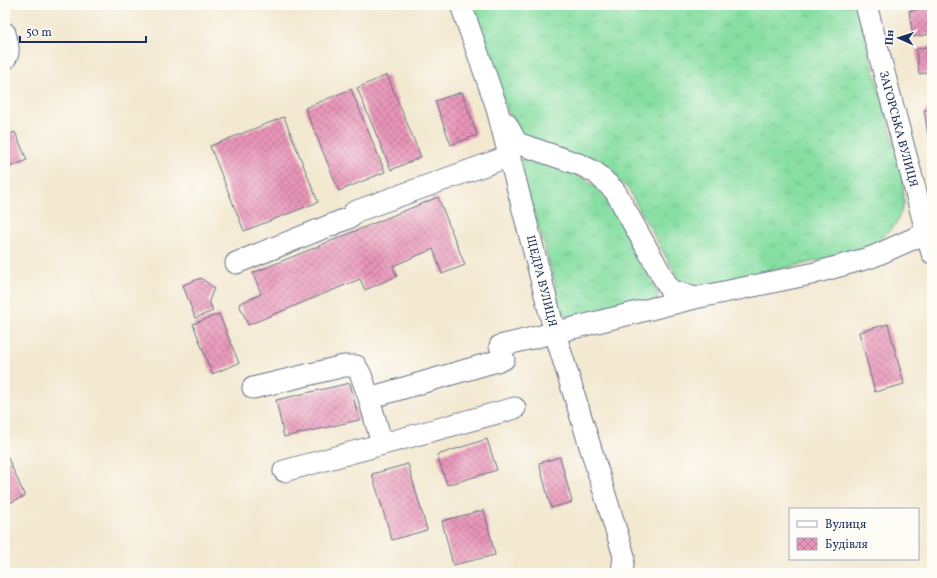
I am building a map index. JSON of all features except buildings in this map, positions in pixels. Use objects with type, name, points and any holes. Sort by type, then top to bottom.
[{"type":"street","name":"ЩЕДРА ВУЛИЦЯ","points":[[461,5],[496,105],[555,333],[623,564]]},
{"type":"street","name":"ЗАГОРСЬКА ВУЛИЦЯ","points":[[866,5],[929,243]]},
{"type":"street","points":[[5,33],[8,46],[8,55],[5,59]]},
{"type":"street","points":[[496,105],[517,143],[581,165],[596,173],[615,191],[670,290],[695,298]]},
{"type":"street","points":[[236,263],[351,217],[354,212],[510,156]]},
{"type":"street","points":[[369,398],[502,353],[555,333],[695,298],[811,274],[929,243]]},
{"type":"street","points":[[253,388],[344,366],[356,366],[362,375],[382,444]]},
{"type":"street","points":[[284,471],[515,408]]},
{"type":"green space","points":[[472,5],[856,5],[903,175],[904,204],[896,224],[875,244],[859,251],[709,286],[688,285],[679,280],[627,187],[602,168],[523,135],[506,108]]},
{"type":"green space","points":[[530,157],[569,170],[595,186],[615,209],[627,237],[657,290],[658,300],[568,319],[556,303],[555,284],[520,170],[520,160]]}]
